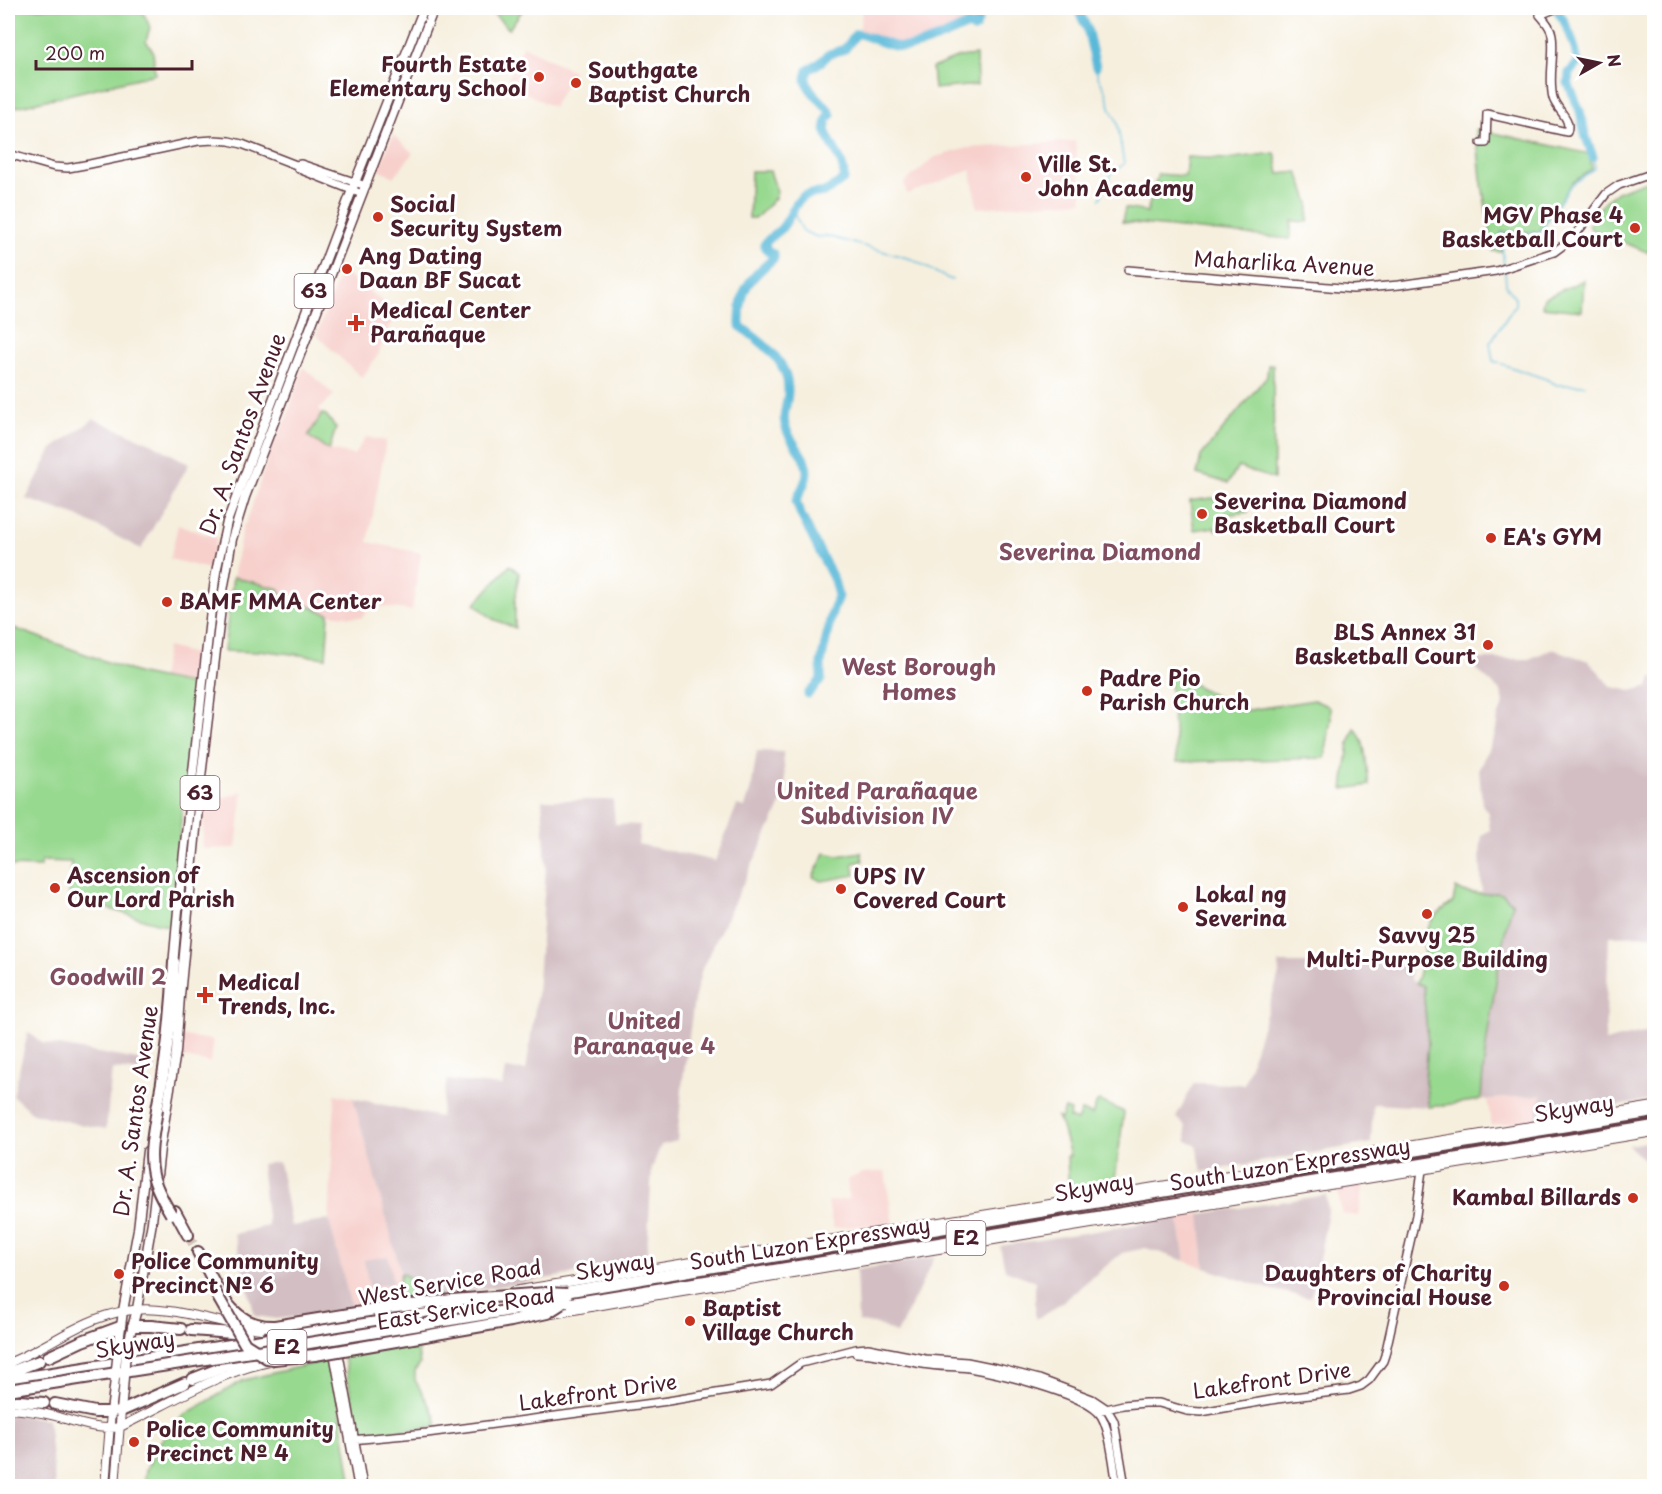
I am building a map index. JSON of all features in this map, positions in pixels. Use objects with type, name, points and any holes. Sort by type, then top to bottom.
[{"type":"highway","points":[[159,1109],[170,1021],[174,962]]},
{"type":"highway","points":[[180,996],[151,1154],[153,1176],[160,1195],[186,1236]]},
{"type":"highway","name":"Skyway","points":[[8,1393],[332,1340],[1654,1114]]},
{"type":"highway","name":"South Luzon Expressway","points":[[8,1380],[1654,1114]]},
{"type":"highway","name":"Skyway","points":[[8,1385],[1654,1124]]},
{"type":"highway","name":"South Luzon Expressway","points":[[8,1393],[278,1351],[1654,1124]]},
{"type":"highway","points":[[195,1254],[231,1308],[257,1326],[266,1327],[381,1309],[481,1297],[546,1293],[567,1298],[548,1313],[511,1321],[315,1355],[274,1359],[267,1358],[245,1344],[195,1254]]},
{"type":"highway","points":[[133,1326],[260,1335],[304,1332]]},
{"type":"highway","points":[[8,1373],[82,1341],[120,1328]]},
{"type":"highway","points":[[8,1400],[49,1403],[94,1412],[116,1412],[226,1366],[278,1351]]},
{"type":"main road","name":"Dr. A. Santos Avenue","points":[[122,1350],[133,1326],[137,1309],[176,1052],[196,787],[216,572],[227,522],[353,186],[424,8]]},
{"type":"main road","name":"Dr. A. Santos Avenue","points":[[197,777],[223,591],[236,525],[435,8]]},
{"type":"main road","name":"Dr. A. Santos Avenue","points":[[105,1486],[110,1429],[116,1412],[122,1350],[120,1328],[139,1220],[174,962],[180,888],[196,787]]},
{"type":"main road","name":"West Service Road","points":[[8,1363],[86,1324],[123,1311],[137,1309],[170,1312],[252,1328],[281,1329],[1654,1106]]},
{"type":"main road","name":"East Service Road","points":[[8,1409],[38,1413],[88,1426],[110,1429],[120,1427],[196,1389],[247,1367],[322,1352],[335,1352],[397,1337],[569,1312],[1654,1132]]},
{"type":"main road","points":[[128,1287],[140,1290]]},
{"type":"main road","points":[[120,1328],[133,1326]]},
{"type":"main road","name":"Dr. A. Santos Avenue","points":[[115,1486],[120,1427],[116,1412]]},
{"type":"street","points":[[1484,143],[1487,114],[1567,132],[1569,127],[1567,119],[1556,106],[1553,96],[1552,36],[1550,28],[1540,15],[1556,8]]},
{"type":"street","points":[[8,154],[54,167],[68,168],[198,141],[214,140],[242,144],[296,165],[299,169],[364,190]]},
{"type":"street","name":"Maharlika Avenue","points":[[1128,270],[1353,289],[1496,271],[1554,252],[1573,238],[1612,189],[1654,173]]},
{"type":"street","name":"Lakefront Drive","points":[[841,1353],[868,1353],[924,1365],[983,1371],[1050,1389],[1086,1403],[1098,1411],[1132,1403],[1152,1403],[1201,1412],[1349,1390],[1369,1380],[1385,1355],[1416,1215],[1422,1170]]},
{"type":"street","name":"Lakefront Drive","points":[[353,1439],[427,1433],[668,1401],[771,1384],[801,1363],[868,1348],[926,1359],[983,1365],[1052,1384],[1092,1399],[1107,1409]]},
{"type":"street","points":[[335,1352],[363,1486]]},
{"type":"street","points":[[1107,1409],[1114,1421],[1125,1486]]},
{"type":"street","points":[[1098,1411],[1106,1423],[1117,1486]]},
{"type":"street","points":[[353,1439],[358,1486]]},
{"type":"shaded area","points":[[863,8],[979,8],[974,20],[956,29],[928,39],[900,44],[859,31]]},
{"type":"shaded area","name":"Fourth Estate Elementary School","points":[[523,46],[573,71],[553,107],[506,83]]},
{"type":"shaded area","points":[[393,135],[413,153],[394,177],[379,169]]},
{"type":"shaded area","name":"Ville St. John Academy","points":[[1075,141],[1083,201],[977,208],[971,170],[907,194],[904,183],[935,157],[968,148]]},
{"type":"shaded area","name":"Medical Center Parañaque","points":[[341,271],[396,311],[378,355],[362,378],[316,335]]},
{"type":"shaded area","points":[[303,367],[334,395],[319,409],[322,414],[309,436],[329,450],[354,455],[366,437],[386,441],[368,542],[421,553],[412,611],[373,605],[361,618],[329,614],[281,595],[280,589],[233,577],[243,525],[246,523],[271,449],[286,420]]},
{"type":"shaded area","points":[[94,419],[153,444],[189,464],[141,549],[75,515],[26,499],[52,449]]},
{"type":"shaded area","points":[[178,525],[217,538],[209,569],[170,559]]},
{"type":"shaded area","points":[[167,647],[203,656],[195,685],[161,679]]},
{"type":"shaded area","points":[[1552,649],[1589,661],[1612,687],[1631,691],[1649,686],[1652,676],[1654,677],[1654,935],[1609,936],[1605,1041],[1654,1031],[1654,1100],[1535,1119],[1541,1095],[1481,1100],[1483,1064],[1493,1002],[1507,919],[1513,904],[1496,893],[1482,894],[1480,853],[1482,835],[1490,830],[1488,813],[1482,804],[1479,769],[1495,735],[1498,717],[1504,703],[1501,692],[1475,668],[1477,659],[1529,659]]},
{"type":"shaded area","points":[[757,751],[783,752],[786,794],[702,969],[694,1000],[677,1141],[661,1145],[652,1168],[647,1262],[441,1296],[401,1273],[353,1098],[440,1117],[447,1080],[502,1086],[505,1069],[526,1070],[537,994],[546,868],[542,800],[613,800],[615,824],[640,825],[638,844],[715,861],[737,805],[745,807],[752,784]]},
{"type":"shaded area","points":[[243,791],[236,848],[202,849],[205,806],[213,798],[220,799]]},
{"type":"shaded area","points":[[1278,963],[1410,963],[1411,980],[1423,986],[1428,1043],[1425,1080],[1429,1107],[1373,1104],[1371,1143],[1202,1172],[1197,1146],[1187,1141],[1185,1126],[1176,1117],[1194,1083],[1244,1084],[1279,974]]},
{"type":"shaded area","points":[[28,1032],[42,1043],[155,1063],[154,1073],[112,1069],[106,1129],[32,1113],[13,1096]]},
{"type":"shaded area","points":[[182,1036],[213,1040],[210,1063],[181,1057]]},
{"type":"shaded area","points":[[335,1094],[353,1098],[401,1273],[394,1303],[352,1310],[329,1220]]},
{"type":"shaded area","points":[[1542,1095],[1535,1119],[1492,1126],[1487,1100]]},
{"type":"shaded area","points":[[1654,1141],[1654,1175],[1649,1174],[1649,1165],[1628,1145]]},
{"type":"shaded area","points":[[279,1162],[291,1226],[329,1220],[352,1310],[277,1319],[255,1316],[234,1234],[268,1226],[261,1164]]},
{"type":"shaded area","points":[[885,1171],[893,1224],[833,1228],[828,1202],[849,1199],[847,1180],[862,1173]]},
{"type":"shaded area","points":[[1364,1183],[1358,1216],[1342,1214],[1337,1187]]},
{"type":"shaded area","points":[[1326,1195],[1328,1212],[1310,1298],[1269,1289],[1205,1268],[1200,1214]]},
{"type":"shaded area","points":[[1200,1214],[1205,1268],[1185,1261],[1178,1218]]},
{"type":"shaded area","points":[[1178,1218],[1185,1261],[1146,1248],[1122,1253],[1051,1311],[1035,1319],[1035,1281],[1005,1270],[1000,1246]]},
{"type":"shaded area","points":[[388,1256],[393,1283],[369,1287],[364,1260]]},
{"type":"shaded area","points":[[935,1257],[897,1334],[879,1325],[858,1322],[856,1270]]},
{"type":"shaded area","points":[[8,1414],[48,1419],[55,1486],[8,1486]]},
{"type":"green space","points":[[8,8],[141,8],[150,27],[146,41],[153,51],[155,74],[8,109]]},
{"type":"green space","points":[[488,8],[524,8],[509,29]]},
{"type":"green space","points":[[976,55],[977,85],[934,89],[932,68],[959,57]]},
{"type":"green space","points":[[1476,129],[1590,154],[1592,169],[1572,183],[1539,232],[1502,232],[1501,252],[1493,251],[1481,178]]},
{"type":"green space","points":[[1275,153],[1279,174],[1298,172],[1309,203],[1308,222],[1292,221],[1290,239],[1122,222],[1125,208],[1147,212],[1158,174],[1185,176],[1187,157],[1226,159]]},
{"type":"green space","points":[[751,171],[770,171],[777,192],[775,198],[755,218],[749,218]]},
{"type":"green space","points":[[1654,178],[1654,255],[1591,229],[1589,225],[1604,202],[1617,192]]},
{"type":"green space","points":[[1584,280],[1582,311],[1542,307],[1544,298]]},
{"type":"green space","points":[[1268,365],[1273,365],[1274,479],[1238,467],[1228,483],[1197,474],[1201,456],[1267,376]]},
{"type":"green space","points":[[322,414],[326,415],[336,428],[329,450],[308,436]]},
{"type":"green space","points":[[1212,498],[1248,510],[1248,512],[1223,515],[1225,528],[1194,530],[1190,501]]},
{"type":"green space","points":[[510,565],[519,573],[515,601],[515,628],[493,619],[475,604]]},
{"type":"green space","points":[[233,577],[280,589],[281,595],[329,614],[326,658],[258,650],[257,652],[224,651]]},
{"type":"green space","points":[[11,627],[140,674],[195,685],[170,927],[69,897],[71,862],[42,861],[40,867],[8,866],[8,630]]},
{"type":"green space","points":[[1169,671],[1243,711],[1314,700],[1330,707],[1331,718],[1325,758],[1177,762]]},
{"type":"green space","points":[[1355,728],[1364,747],[1369,785],[1343,789],[1349,743]]},
{"type":"green space","points":[[861,852],[863,861],[853,863],[855,875],[822,881],[813,877],[825,853],[838,856]]},
{"type":"green space","points":[[1456,888],[1463,892],[1503,894],[1513,904],[1505,931],[1492,1007],[1481,1100],[1429,1107],[1425,1080],[1428,1043],[1423,986],[1416,983],[1424,954],[1424,935],[1434,917],[1453,902]]},
{"type":"green space","points":[[1100,1101],[1124,1112],[1114,1186],[1069,1194],[1067,1156],[1070,1156],[1057,1117],[1061,1119],[1065,1109],[1071,1111],[1069,1118],[1077,1121],[1081,1111],[1092,1115],[1097,1102]]},
{"type":"green space","points":[[401,1273],[441,1296],[394,1303]]},
{"type":"green space","points":[[416,1341],[420,1364],[415,1371],[415,1380],[435,1416],[437,1426],[372,1434],[358,1433],[343,1352]]},
{"type":"green space","points":[[332,1359],[352,1486],[144,1486],[146,1470],[161,1441],[184,1415],[244,1380]]},
{"type":"waterway","points":[[808,694],[821,680],[821,663],[831,616],[838,596],[834,580],[796,501],[807,472],[804,459],[785,423],[784,414],[788,391],[784,370],[773,353],[740,326],[743,295],[751,280],[774,258],[774,254],[770,253],[764,245],[784,225],[799,200],[807,195],[827,191],[844,179],[840,160],[825,130],[827,119],[831,115],[807,84],[808,70],[829,54],[845,49],[856,34],[898,47],[910,47],[935,40],[969,25],[974,29],[982,8]]},
{"type":"waterway","points":[[1077,8],[1087,28],[1096,67]]},
{"type":"waterway","points":[[1556,8],[1575,48],[1578,63],[1569,73],[1568,83],[1580,111],[1593,157]]},
{"type":"waterway","points":[[1096,67],[1117,121],[1124,164],[1112,173],[1100,199]]},
{"type":"waterway","points":[[1504,266],[1501,234],[1539,234],[1570,186],[1595,168],[1593,157]]},
{"type":"waterway","points":[[793,212],[803,231],[817,237],[827,236],[911,259],[952,280]]},
{"type":"waterway","points":[[1505,271],[1506,285],[1515,298],[1515,305],[1490,343],[1493,361],[1557,385],[1585,385]]},
{"type":"tunnel","points":[[188,1235],[198,1252]]},
{"type":"place","name":"Fourth Estate Elementary School","points":[[539,77]]},
{"type":"place","name":"Southgate Baptist Church","points":[[576,83]]},
{"type":"place","name":"Ville St. John Academy","points":[[1026,177]]},
{"type":"place","name":"Social Security System","points":[[378,217]]},
{"type":"place","name":"MGV Phase 4 Basketball Court","points":[[1635,228]]},
{"type":"place","name":"Ang Dating Daan BF Sucat","points":[[347,269]]},
{"type":"place","name":"Medical Center Parañaque","points":[[356,323]]},
{"type":"place","name":"Severina Diamond Basketball Court","points":[[1202,514]]},
{"type":"place","name":"EA's GYM","points":[[1491,538]]},
{"type":"place","name":"BAMF MMA Center","points":[[167,602]]},
{"type":"place","name":"BLS Annex 31 Basketball Court","points":[[1488,645]]},
{"type":"place","name":"Padre Pio Parish Church","points":[[1087,691]]},
{"type":"place","name":"Ascension of Our Lord Parish","points":[[55,888]]},
{"type":"place","name":"UPS IV Covered Court","points":[[841,889]]},
{"type":"place","name":"Lokal ng Severina","points":[[1183,907]]},
{"type":"place","name":"Savvy 25 Multi-Purpose Building","points":[[1427,914]]},
{"type":"place","name":"Medical Trends, Inc.","points":[[205,995]]},
{"type":"place","name":"Kambal Billards","points":[[1633,1198]]},
{"type":"place","name":"Police Community Precinct № 6","points":[[119,1274]]},
{"type":"place","name":"Daughters of Charity Provincial House","points":[[1504,1286]]},
{"type":"place","name":"Baptist Village Church","points":[[690,1321]]},
{"type":"place","name":"Police Community Precinct № 4","points":[[134,1442]]},
{"type":"district","name":"Severina Diamond","points":[[1100,552]]},
{"type":"district","name":"West Borough Homes","points":[[919,680]]},
{"type":"district","name":"United Parañaque Subdivision IV","points":[[877,804]]},
{"type":"district","name":"Goodwill 2","points":[[108,977]]},
{"type":"district","name":"United Paranaque 4","points":[[644,1034]]}]
